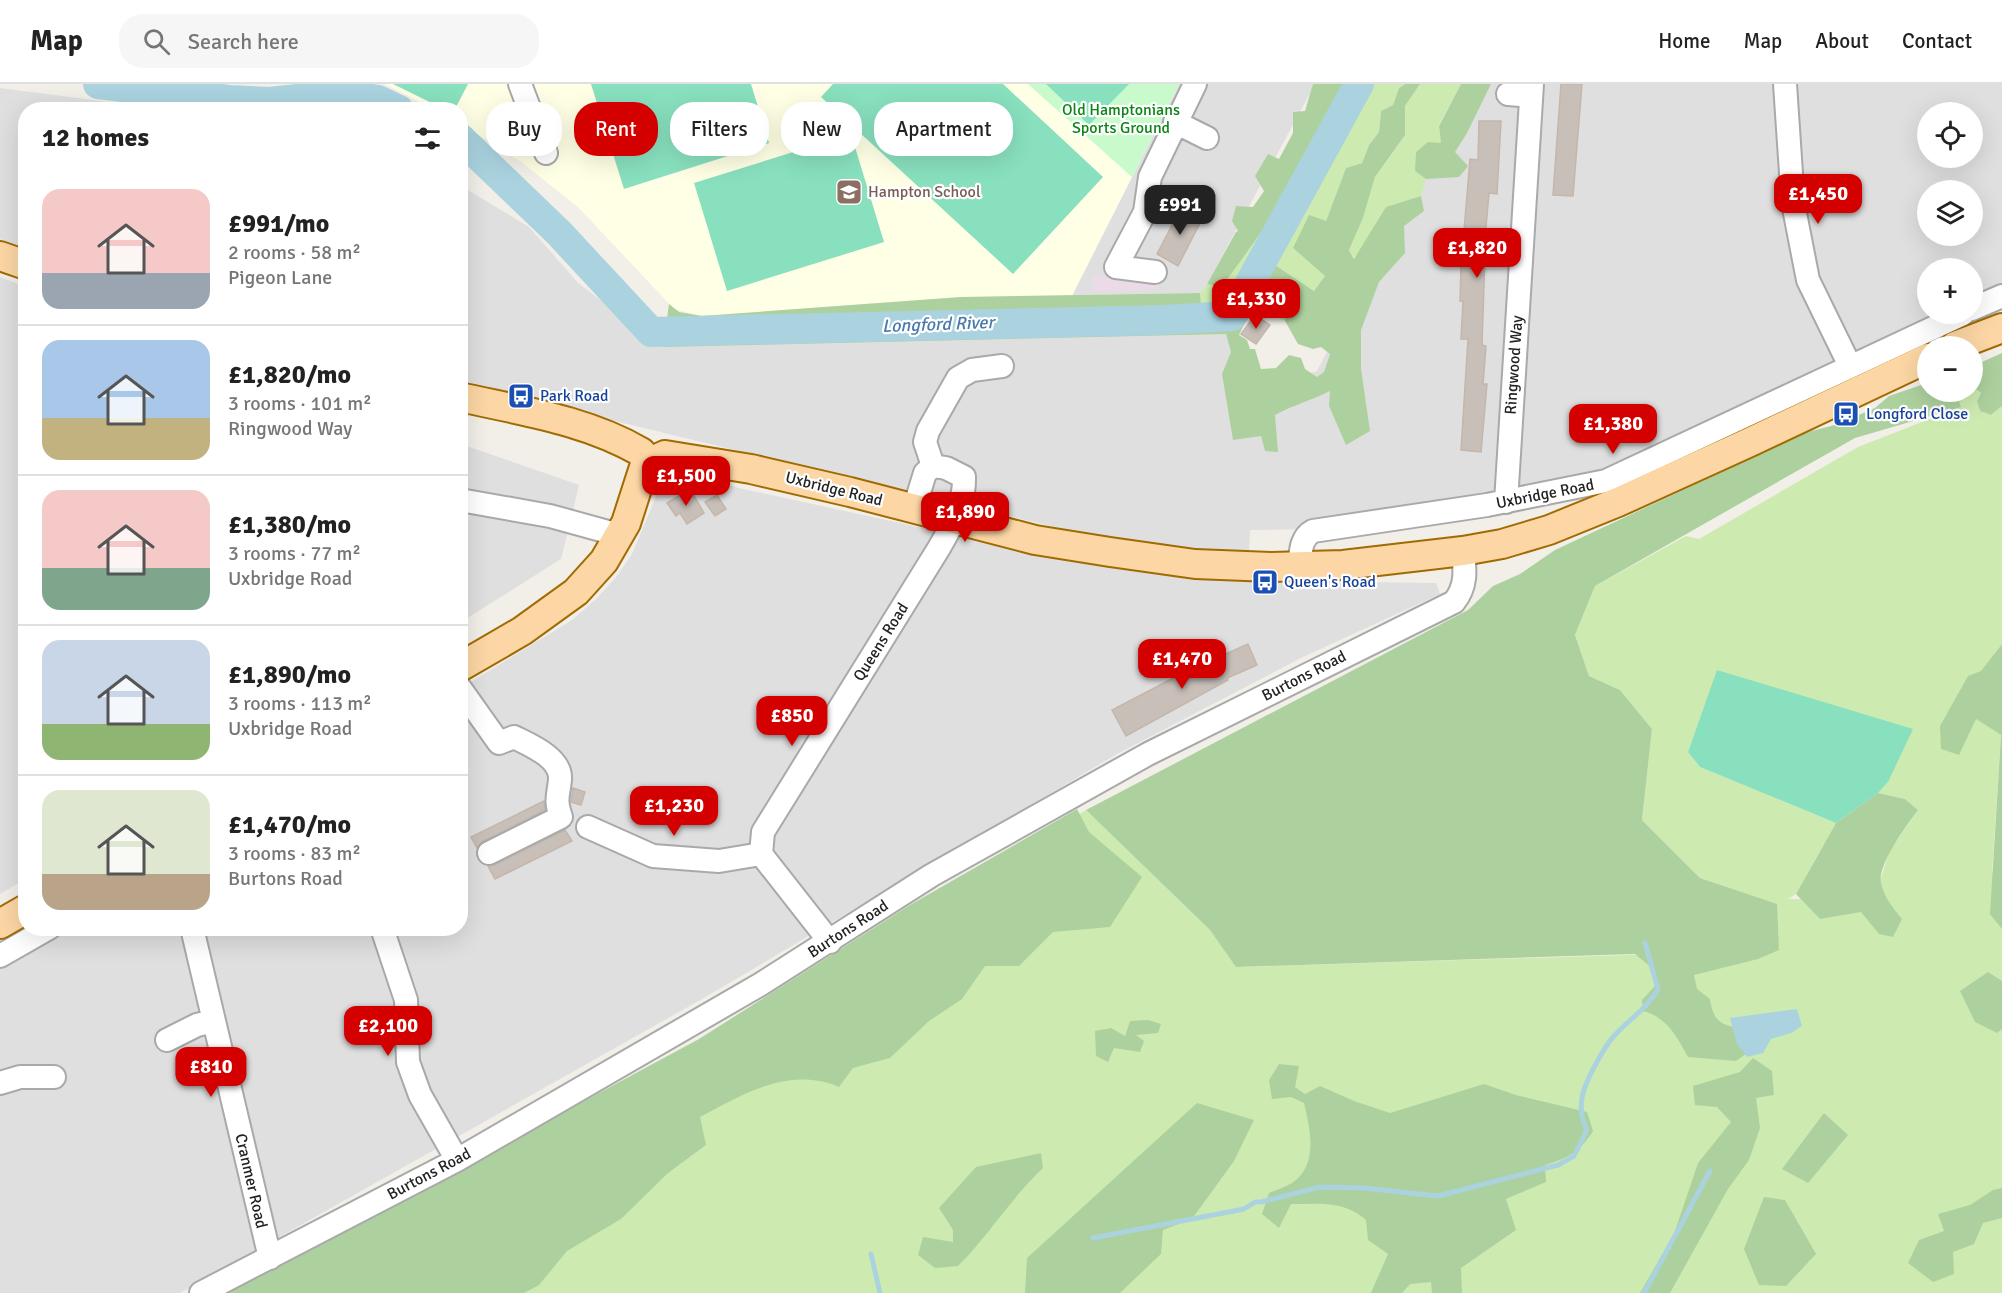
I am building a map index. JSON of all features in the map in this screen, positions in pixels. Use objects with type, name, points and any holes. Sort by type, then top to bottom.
[{"type":"main road","points":[[0,256],[18,262]]},
{"type":"main road","points":[[1981,336],[2002,328]]},
{"type":"main road","name":"Uxbridge Road","points":[[646,458],[665,455],[751,469],[1035,540],[1195,564],[1299,566],[1397,560],[1502,544],[1549,530],[1618,502],[1917,363]]},
{"type":"main road","points":[[468,400],[564,420],[621,440],[646,458],[626,523],[604,561],[576,592],[522,631],[468,662]]},
{"type":"main road","points":[[0,924],[18,914]]},
{"type":"street","points":[[520,84],[527,102]]},
{"type":"street","points":[[1155,272],[1116,267],[1145,212],[1150,177],[1175,122],[1196,84]]},
{"type":"street","points":[[1785,84],[1793,203],[1808,280],[1850,366]]},
{"type":"street","points":[[1508,94],[1532,90]]},
{"type":"street","name":"Ringwood Way","points":[[1506,502],[1532,90]]},
{"type":"street","points":[[1175,122],[1208,138]]},
{"type":"street","points":[[1983,304],[2002,296]]},
{"type":"street","name":"Uxbridge Road","points":[[1299,566],[1305,535],[1312,531],[1506,502],[1606,481],[1941,324]]},
{"type":"street","points":[[914,509],[925,473],[933,466],[925,442],[928,431],[958,378],[972,370],[1002,366]]},
{"type":"street","name":"Queens Road","points":[[761,854],[763,832],[939,548],[954,520],[963,493],[964,477],[946,468],[933,466]]},
{"type":"street","points":[[468,501],[550,516],[619,535]]},
{"type":"street","name":"Burtons Road","points":[[201,1293],[457,1160],[830,942],[932,874],[1148,754],[1454,602],[1461,594],[1466,573],[1463,551]]},
{"type":"street","points":[[468,699],[499,743],[514,737],[548,755],[560,777],[556,803],[561,817],[489,853]]},
{"type":"street","points":[[588,827],[653,856],[719,861],[761,854],[830,942]]},
{"type":"street","points":[[0,956],[35,936]]},
{"type":"street","name":"Cranmer Road","points":[[194,936],[270,1258]]},
{"type":"street","points":[[385,936],[406,1000],[408,1062],[420,1095],[457,1160]]},
{"type":"street","points":[[167,1040],[197,1025],[214,1020]]},
{"type":"street","points":[[0,1083],[20,1077],[54,1077]]},
{"type":"shaded area","name":"Hampton School","points":[[385,84],[1179,84],[1072,296],[961,297],[702,316],[674,309],[578,207],[512,156],[562,156],[562,102],[486,102],[486,140],[468,128],[468,102],[420,102]]},
{"type":"shaded area","points":[[1179,84],[1315,84],[1200,293],[1072,295]]},
{"type":"shaded area","points":[[1465,84],[2002,84],[2002,290],[1983,299],[1983,258],[1917,258],[1917,324],[1928,324],[1602,470],[1319,529],[1250,530],[1249,555],[1088,535],[468,386],[468,190],[529,227],[578,283],[663,347],[1234,333],[1238,394],[1317,371]]},
{"type":"shaded area","points":[[0,88],[109,102],[18,102],[18,245],[0,239]]},
{"type":"shaded area","points":[[1092,276],[1157,277],[1158,289],[1093,292]]},
{"type":"shaded area","points":[[0,277],[18,284],[18,884],[0,894]]},
{"type":"shaded area","points":[[468,446],[579,485],[561,559],[468,618]]},
{"type":"shaded area","points":[[686,474],[743,489],[1048,555],[1275,581],[1436,583],[1440,594],[1301,658],[1117,754],[702,999],[180,1293],[0,1293],[0,950],[25,936],[468,936],[468,684],[572,620],[596,599],[617,576],[632,554],[660,487],[673,476]]},
{"type":"green space","points":[[393,84],[468,84],[459,102],[430,102]]},
{"type":"green space","points":[[591,84],[751,84],[756,102],[670,102],[670,156],[728,156],[624,189],[614,156],[658,156],[658,102],[597,102]]},
{"type":"green space","points":[[833,84],[1003,84],[1103,177],[1013,274],[885,156],[1013,156],[1013,102],[874,102],[874,146],[862,135],[862,102],[826,102],[821,97]]},
{"type":"green space","name":"Old Hamptonians Sports Ground","points":[[1028,84],[1179,84],[1132,177]]},
{"type":"green space","points":[[1046,84],[1129,84],[1089,125]]},
{"type":"green space","points":[[1313,84],[1344,84],[1288,195],[1222,287],[1207,284],[1238,231],[1232,221],[1236,206],[1253,207],[1264,191],[1255,176],[1268,154],[1279,159],[1293,133],[1293,112],[1305,111]]},
{"type":"green space","points":[[1369,84],[1405,84],[1399,88],[1393,105],[1381,111],[1379,132],[1369,145],[1362,163],[1346,168],[1326,221],[1293,248],[1326,276],[1314,291],[1272,263],[1285,246]]},
{"type":"green space","points":[[1405,84],[1420,84],[1405,106],[1405,135],[1375,177],[1363,218],[1349,250],[1354,259],[1386,207],[1421,196],[1424,211],[1404,226],[1405,253],[1379,282],[1361,330],[1361,369],[1370,431],[1346,445],[1329,406],[1330,391],[1275,415],[1278,452],[1265,451],[1261,436],[1233,440],[1222,374],[1231,352],[1226,334],[663,347],[669,304],[679,312],[702,316],[961,297],[1200,293],[1203,324],[1238,318],[1245,323],[1239,335],[1247,340],[1250,349],[1255,349],[1261,369],[1276,368],[1289,355],[1301,358],[1305,369],[1317,377],[1324,372],[1330,354],[1321,347],[1313,349],[1298,344],[1285,321],[1287,308],[1259,289],[1272,263],[1314,291],[1325,276],[1293,248],[1309,215],[1326,221],[1346,168],[1362,163],[1369,145],[1379,132],[1381,111],[1393,105],[1399,88]]},
{"type":"green space","points":[[1420,84],[1461,84],[1439,125],[1441,143],[1415,171],[1426,179],[1421,196],[1387,207],[1355,259],[1349,250],[1363,218],[1375,177],[1405,135],[1405,106]]},
{"type":"green space","points":[[1461,84],[1491,84],[1455,152],[1468,166],[1459,177],[1426,179],[1415,171],[1416,152],[1428,142],[1441,143],[1439,126]]},
{"type":"green space","points":[[781,156],[858,156],[884,242],[727,291],[694,183]]},
{"type":"green space","points":[[1288,195],[1228,311],[1203,314],[1200,293],[1207,284],[1222,287]]},
{"type":"green space","points":[[1259,289],[1287,308],[1285,321],[1250,302]]},
{"type":"green space","points":[[2002,353],[2002,406],[1991,415],[1980,411],[1977,402],[1983,402],[1983,362]]},
{"type":"green space","points":[[1917,386],[1917,402],[1959,402],[1961,407],[1855,438],[1595,586],[1575,635],[1589,676],[1620,690],[1652,729],[1642,820],[1700,878],[1777,904],[1779,950],[1758,959],[1694,975],[1697,989],[1710,999],[1717,1019],[1726,1025],[1748,1030],[1750,1051],[1736,1061],[1688,1057],[1665,1023],[1643,1011],[1642,1000],[1655,986],[1652,968],[1635,954],[1236,967],[1210,930],[1086,810],[1468,610],[1493,586],[1520,574],[1555,550],[1807,432],[1835,425],[1875,408],[1889,396]]},
{"type":"green space","points":[[1959,402],[1977,402],[1980,411],[1991,415],[2002,406],[2002,644],[1981,672],[1976,719],[2001,735],[1992,873],[2002,859],[2002,1293],[264,1293],[720,1044],[1086,810],[1210,930],[1237,967],[1659,954],[1768,902],[1700,878],[1642,820],[1652,729],[1620,690],[1589,676],[1575,635],[1595,586],[1686,536],[1699,539],[1858,447],[1960,407]],"holes":[[[1718,670],[1888,782],[1878,793],[1905,799],[1918,810],[1889,852],[1880,881],[1847,900],[1788,899],[1796,894],[1836,823],[1700,767],[1688,752]]]},
{"type":"green space","points":[[2002,644],[2002,929],[1990,914],[2001,735],[1976,719],[1959,755],[1941,749],[1940,726],[1968,676],[1981,671]]},
{"type":"green space","points":[[1717,670],[1913,729],[1888,782],[1878,793],[1836,823],[1700,767],[1688,752]]},
{"type":"green space","points":[[1878,793],[1905,799],[1918,810],[1894,845],[1881,875],[1884,893],[1902,919],[1893,937],[1879,934],[1861,912],[1820,919],[1796,894],[1836,823]]},
{"type":"green space","points":[[1077,809],[1089,832],[1142,877],[1110,927],[1053,932],[1019,966],[985,966],[962,999],[929,1021],[890,1058],[853,1068],[839,1087],[820,1081],[784,1081],[750,1092],[700,1117],[706,1145],[668,1173],[621,1219],[567,1251],[539,1285],[524,1293],[221,1293],[360,1222],[699,1039],[910,905]]},
{"type":"green space","points":[[1988,972],[2002,981],[2002,1029],[1997,1033],[1975,1022],[1960,991]]},
{"type":"green space","points":[[1148,1020],[1161,1024],[1158,1033],[1136,1035],[1144,1041],[1140,1052],[1114,1048],[1108,1062],[1096,1056],[1095,1031],[1111,1028],[1125,1036],[1130,1021]]},
{"type":"green space","points":[[1753,1058],[1772,1071],[1774,1095],[1756,1098],[1760,1128],[1749,1160],[1728,1189],[1670,1293],[1640,1293],[1674,1234],[1698,1163],[1731,1122],[1717,1107],[1695,1105],[1693,1086],[1740,1072]]},
{"type":"green space","points":[[1279,1064],[1299,1066],[1295,1087],[1305,1094],[1320,1086],[1390,1113],[1484,1084],[1516,1095],[1587,1112],[1593,1131],[1573,1153],[1545,1165],[1546,1182],[1506,1199],[1516,1230],[1461,1268],[1462,1293],[1432,1293],[1431,1282],[1410,1284],[1402,1293],[1371,1293],[1388,1254],[1368,1240],[1366,1220],[1358,1214],[1340,1206],[1291,1204],[1279,1228],[1262,1214],[1269,1193],[1292,1183],[1301,1175],[1309,1157],[1310,1135],[1304,1103],[1291,1097],[1272,1099],[1269,1080]]},
{"type":"green space","points":[[1197,1103],[1254,1120],[1234,1161],[1192,1219],[1163,1230],[1161,1254],[1120,1293],[1025,1293],[1027,1258]]},
{"type":"green space","points":[[1824,1113],[1848,1135],[1808,1183],[1782,1169]]},
{"type":"green space","points":[[1041,1153],[1043,1168],[958,1266],[935,1268],[918,1255],[923,1237],[953,1242],[953,1230],[939,1208],[976,1167]]},
{"type":"green space","points":[[2002,1188],[2002,1218],[1983,1223],[1974,1244],[1953,1252],[1954,1274],[1933,1282],[1908,1263],[1919,1240],[1944,1231],[1938,1214],[1970,1205],[1993,1190]]},
{"type":"green space","points":[[1764,1197],[1785,1200],[1816,1254],[1786,1286],[1759,1285],[1744,1249]]},
{"type":"water","points":[[1797,1009],[1802,1026],[1791,1033],[1771,1039],[1763,1053],[1747,1057],[1737,1044],[1730,1018]]},
{"type":"building","points":[[1561,84],[1582,84],[1573,196],[1553,195]]},
{"type":"building","points":[[1479,121],[1501,121],[1497,194],[1489,193],[1486,227],[1482,345],[1486,346],[1483,384],[1487,384],[1481,452],[1461,450],[1468,339],[1461,339],[1463,301],[1460,301],[1462,231],[1464,231],[1470,159],[1478,160]]},
{"type":"building","points":[[1182,206],[1203,217],[1178,266],[1157,254]]},
{"type":"building","points":[[1255,315],[1270,325],[1256,344],[1241,334]]},
{"type":"building","points":[[690,489],[704,513],[687,524],[680,513],[676,516],[667,503]]},
{"type":"building","points":[[717,495],[726,509],[715,516],[705,502]]},
{"type":"building","points":[[1248,644],[1257,665],[1227,678],[1228,680],[1126,736],[1112,710],[1181,674]]},
{"type":"building","points":[[573,788],[585,792],[581,805],[571,802]]},
{"type":"building","points":[[544,801],[545,810],[483,841],[477,848],[471,837]]},
{"type":"building","points":[[565,830],[572,841],[495,879],[488,866],[495,865]]},
{"type":"waterway","name":"Longford River","points":[[98,84],[229,100],[269,102]]},
{"type":"waterway","name":"Longford River","points":[[468,146],[559,233],[651,332],[1163,320],[1232,316],[1359,84]]},
{"type":"waterway","name":"Longford River","points":[[269,102],[344,94],[382,102]]},
{"type":"waterway","points":[[1093,1238],[1244,1209],[1255,1202],[1320,1187],[1364,1188],[1438,1196],[1558,1165],[1574,1156],[1587,1130],[1582,1114],[1582,1098],[1586,1084],[1600,1056],[1614,1036],[1643,1008],[1658,989],[1645,943]]},
{"type":"waterway","points":[[1644,1293],[1710,1171]]},
{"type":"waterway","points":[[871,1254],[880,1293]]},
{"type":"place","name":"Hampton School","points":[[849,192]]},
{"type":"place","name":"Park Road","points":[[521,396]]},
{"type":"place","name":"Longford Close","points":[[1846,414]]},
{"type":"place","name":"Queen's Road","points":[[1265,582]]}]
